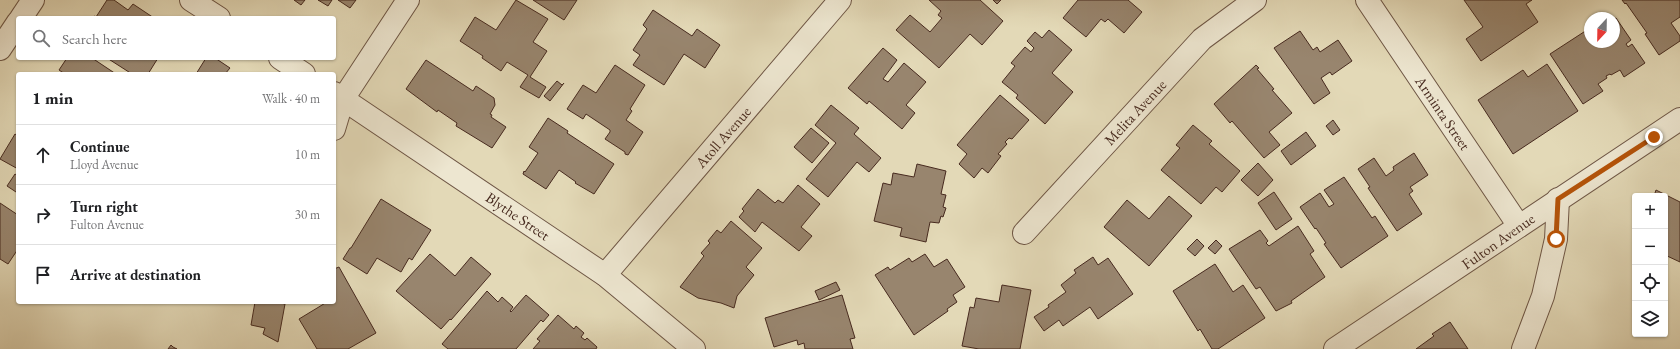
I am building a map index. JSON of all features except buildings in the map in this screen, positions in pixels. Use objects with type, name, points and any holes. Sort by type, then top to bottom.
[{"type":"street","points":[[22,16],[33,0]]},
{"type":"street","points":[[191,0],[216,16]]},
{"type":"street","points":[[336,116],[339,96],[408,0]]},
{"type":"street","name":"Atoll Avenue","points":[[605,275],[840,0]]},
{"type":"street","name":"Melita Avenue","points":[[1024,233],[1202,39],[1255,0]]},
{"type":"street","name":"Arminta Street","points":[[1367,0],[1518,226]]},
{"type":"street","points":[[0,49],[16,25]]},
{"type":"street","points":[[283,60],[301,72]]},
{"type":"street","name":"Blythe Street","points":[[339,96],[605,275],[694,349]]},
{"type":"street","name":"Fulton Avenue","points":[[1335,349],[1489,248],[1518,226],[1680,119]]},
{"type":"street","points":[[1523,349],[1543,296],[1556,239],[1558,199]]},
{"type":"route","points":[[1556,239],[1558,199],[1654,137]]}]
